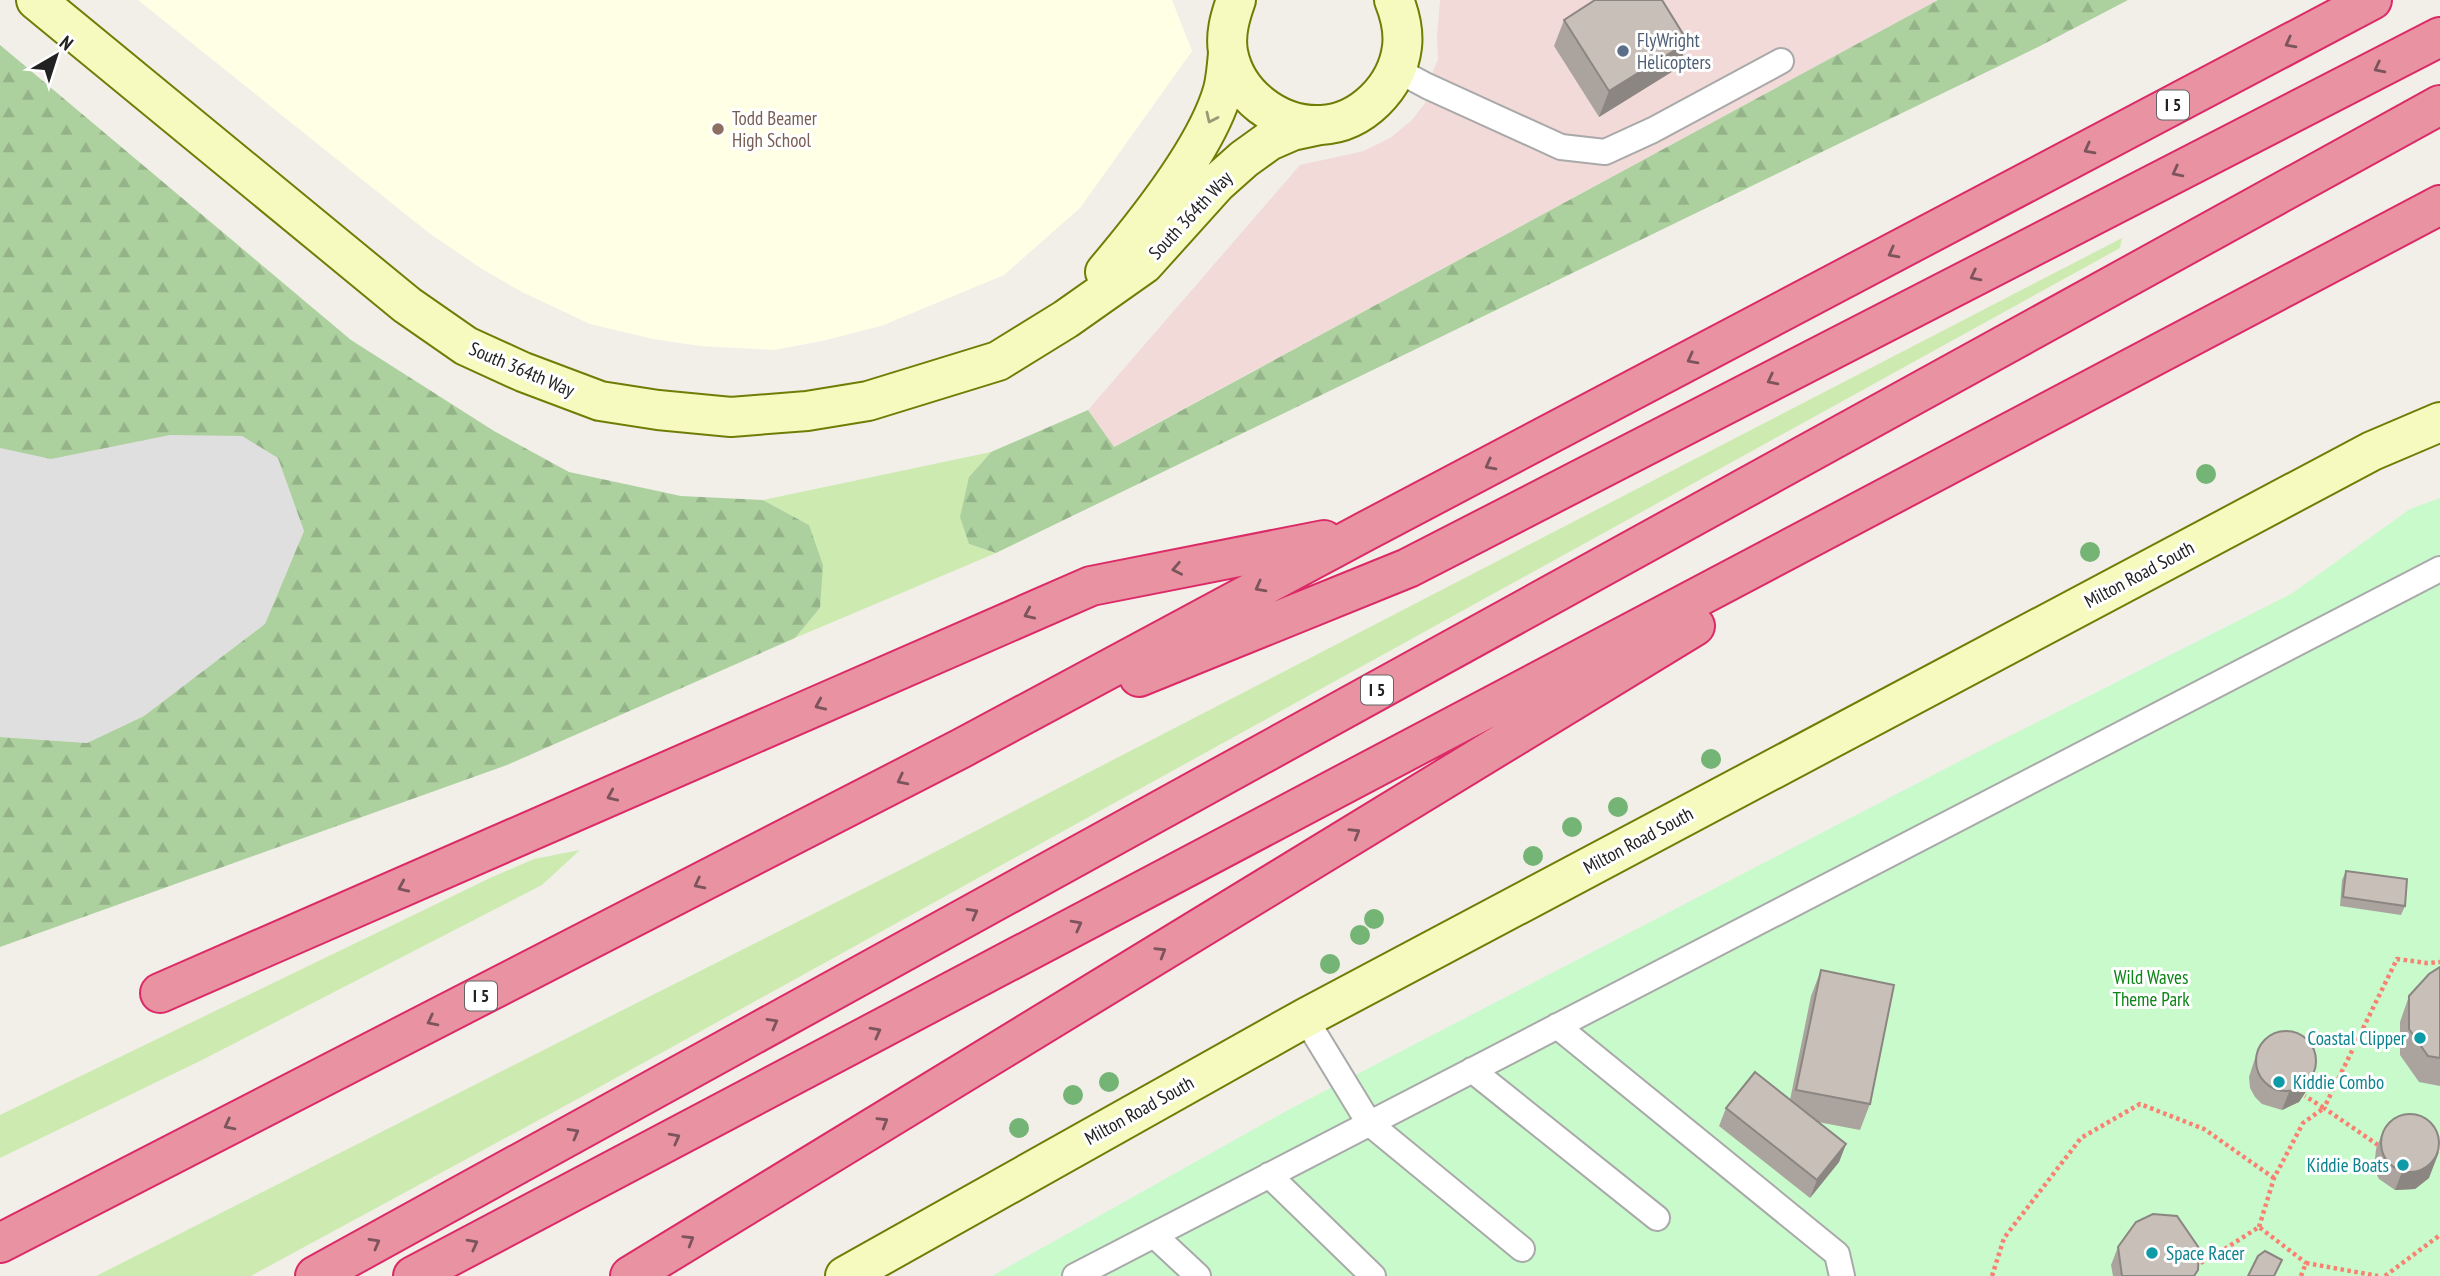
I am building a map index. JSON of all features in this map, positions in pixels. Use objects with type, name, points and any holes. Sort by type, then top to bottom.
[{"type":"highway","name":"I 5","points":[[0,1243],[962,748],[1364,532],[2372,0]]},
{"type":"highway","name":"I 5","points":[[962,748],[1408,568],[2440,37]]},
{"type":"highway","name":"I 5","points":[[315,1276],[2440,105]]},
{"type":"highway","points":[[413,1276],[2440,205]]},
{"type":"highway","points":[[631,1276],[2017,429]]},
{"type":"highway","points":[[160,993],[1091,586],[1364,532]]},
{"type":"street","name":"South 364th Way","points":[[36,0],[407,305],[466,346],[523,372],[600,401],[731,417],[807,411],[868,401],[998,361],[1066,319],[1144,264],[1217,183],[1244,159],[1269,141],[1292,131],[1345,120],[1367,108],[1385,91],[1397,70]]},
{"type":"street","points":[[1397,70],[1403,46],[1400,7]]},
{"type":"street","name":"South 364th Way","points":[[1066,319],[1127,246],[1185,165],[1223,89],[1229,19]]},
{"type":"street","points":[[1229,19],[1240,82],[1261,106],[1289,121],[1320,125]]},
{"type":"street","name":"Milton Road South","points":[[845,1276],[1305,1017],[2372,451],[2440,422]]},
{"type":"lane","points":[[1397,70],[1561,147],[1605,152],[1653,130],[1781,61]]},
{"type":"lane","points":[[1075,1276],[2440,569]]},
{"type":"lane","points":[[1305,1017],[1369,1124],[1522,1249]]},
{"type":"lane","points":[[1557,1026],[1837,1254],[1842,1276]]},
{"type":"lane","points":[[1472,1070],[1657,1218]]},
{"type":"lane","points":[[1269,1175],[1373,1276]]},
{"type":"lane","points":[[1154,1235],[1198,1276]]},
{"type":"path","points":[[2192,1266],[2209,1259],[2259,1227],[2274,1178],[2303,1123],[2324,1108],[2397,959],[2440,962]]},
{"type":"path","points":[[2305,1096],[2378,1145]]},
{"type":"path","points":[[1992,1276],[2004,1238],[2081,1138],[2140,1104],[2204,1129],[2274,1178]]},
{"type":"path","points":[[2259,1227],[2306,1263],[2378,1276]]},
{"type":"path","points":[[2385,1276],[2440,1235]]},
{"type":"path","points":[[2301,1276],[2306,1263]]},
{"type":"shaded area","name":"Todd Beamer High School","points":[[138,0],[1172,0],[1192,51],[1080,208],[1004,275],[881,326],[774,350],[700,346],[653,339],[590,324],[522,292],[429,233]]},
{"type":"shaded area","points":[[1440,0],[1938,0],[1113,447],[1088,410],[1300,165],[1364,151],[1390,138],[1412,120],[1425,103],[1427,86],[1438,59]]},
{"type":"shaded area","points":[[0,45],[351,341],[304,531],[265,624],[144,716],[87,743],[0,737]]},
{"type":"green space","points":[[1938,0],[2128,0],[2040,46],[996,553],[969,544],[960,517],[969,477],[991,452],[1088,410],[1114,447]]},
{"type":"green space","points":[[0,45],[351,340],[494,431],[569,472],[681,496],[763,500],[809,525],[823,565],[820,608],[795,638],[507,765],[0,947],[0,737],[87,743],[144,716],[265,624],[304,531],[278,458],[242,436],[170,435],[51,459],[0,448]]},
{"type":"green space","points":[[2122,238],[2120,248],[596,1089],[251,1276],[96,1276],[902,869]]},
{"type":"green space","points":[[991,452],[969,477],[969,544],[996,553],[795,638],[820,608],[809,525],[763,500]]},
{"type":"green space","name":"Wild Waves Theme Park","points":[[2440,498],[2440,1276],[992,1276],[1288,1110],[1966,758],[2291,594],[2410,509]]},
{"type":"green space","points":[[580,850],[542,885],[202,1060],[0,1158],[0,1115],[490,878],[534,859]]},
{"type":"building","points":[[1595,0],[1662,0],[1688,42],[1609,91],[1564,20]]},
{"type":"building","points":[[2346,871],[2407,879],[2405,906],[2343,897]]},
{"type":"building","points":[[2440,967],[2440,1058],[2428,1056],[2409,1029],[2409,996],[2429,974]]},
{"type":"building","points":[[1821,970],[1894,985],[1870,1104],[1796,1090]]},
{"type":"building","points":[[2286,1031],[2303,1036],[2311,1044],[2316,1061],[2311,1078],[2303,1086],[2286,1091],[2269,1086],[2261,1078],[2256,1061],[2261,1044],[2269,1036]]},
{"type":"building","points":[[1755,1072],[1846,1144],[1817,1180],[1726,1108]]},
{"type":"building","points":[[2404,1114],[2416,1114],[2431,1122],[2439,1137],[2439,1149],[2431,1164],[2416,1172],[2404,1172],[2389,1164],[2381,1149],[2381,1137],[2389,1122]]},
{"type":"building","name":"Space Racer","points":[[2153,1214],[2177,1216],[2199,1248],[2198,1270],[2194,1276],[2122,1276],[2118,1247],[2136,1222]]},
{"type":"building","points":[[2265,1251],[2282,1260],[2274,1276],[2248,1276],[2258,1256]]},
{"type":"place","name":"FlyWright Helicopters","points":[[1623,51]]},
{"type":"place","name":"Todd Beamer High School","points":[[718,129]]},
{"type":"place","name":"Coastal Clipper","points":[[2420,1038]]},
{"type":"place","name":"Kiddie Combo","points":[[2279,1082]]},
{"type":"place","name":"Kiddie Boats","points":[[2403,1165]]},
{"type":"place","name":"Space Racer","points":[[2152,1253]]}]
